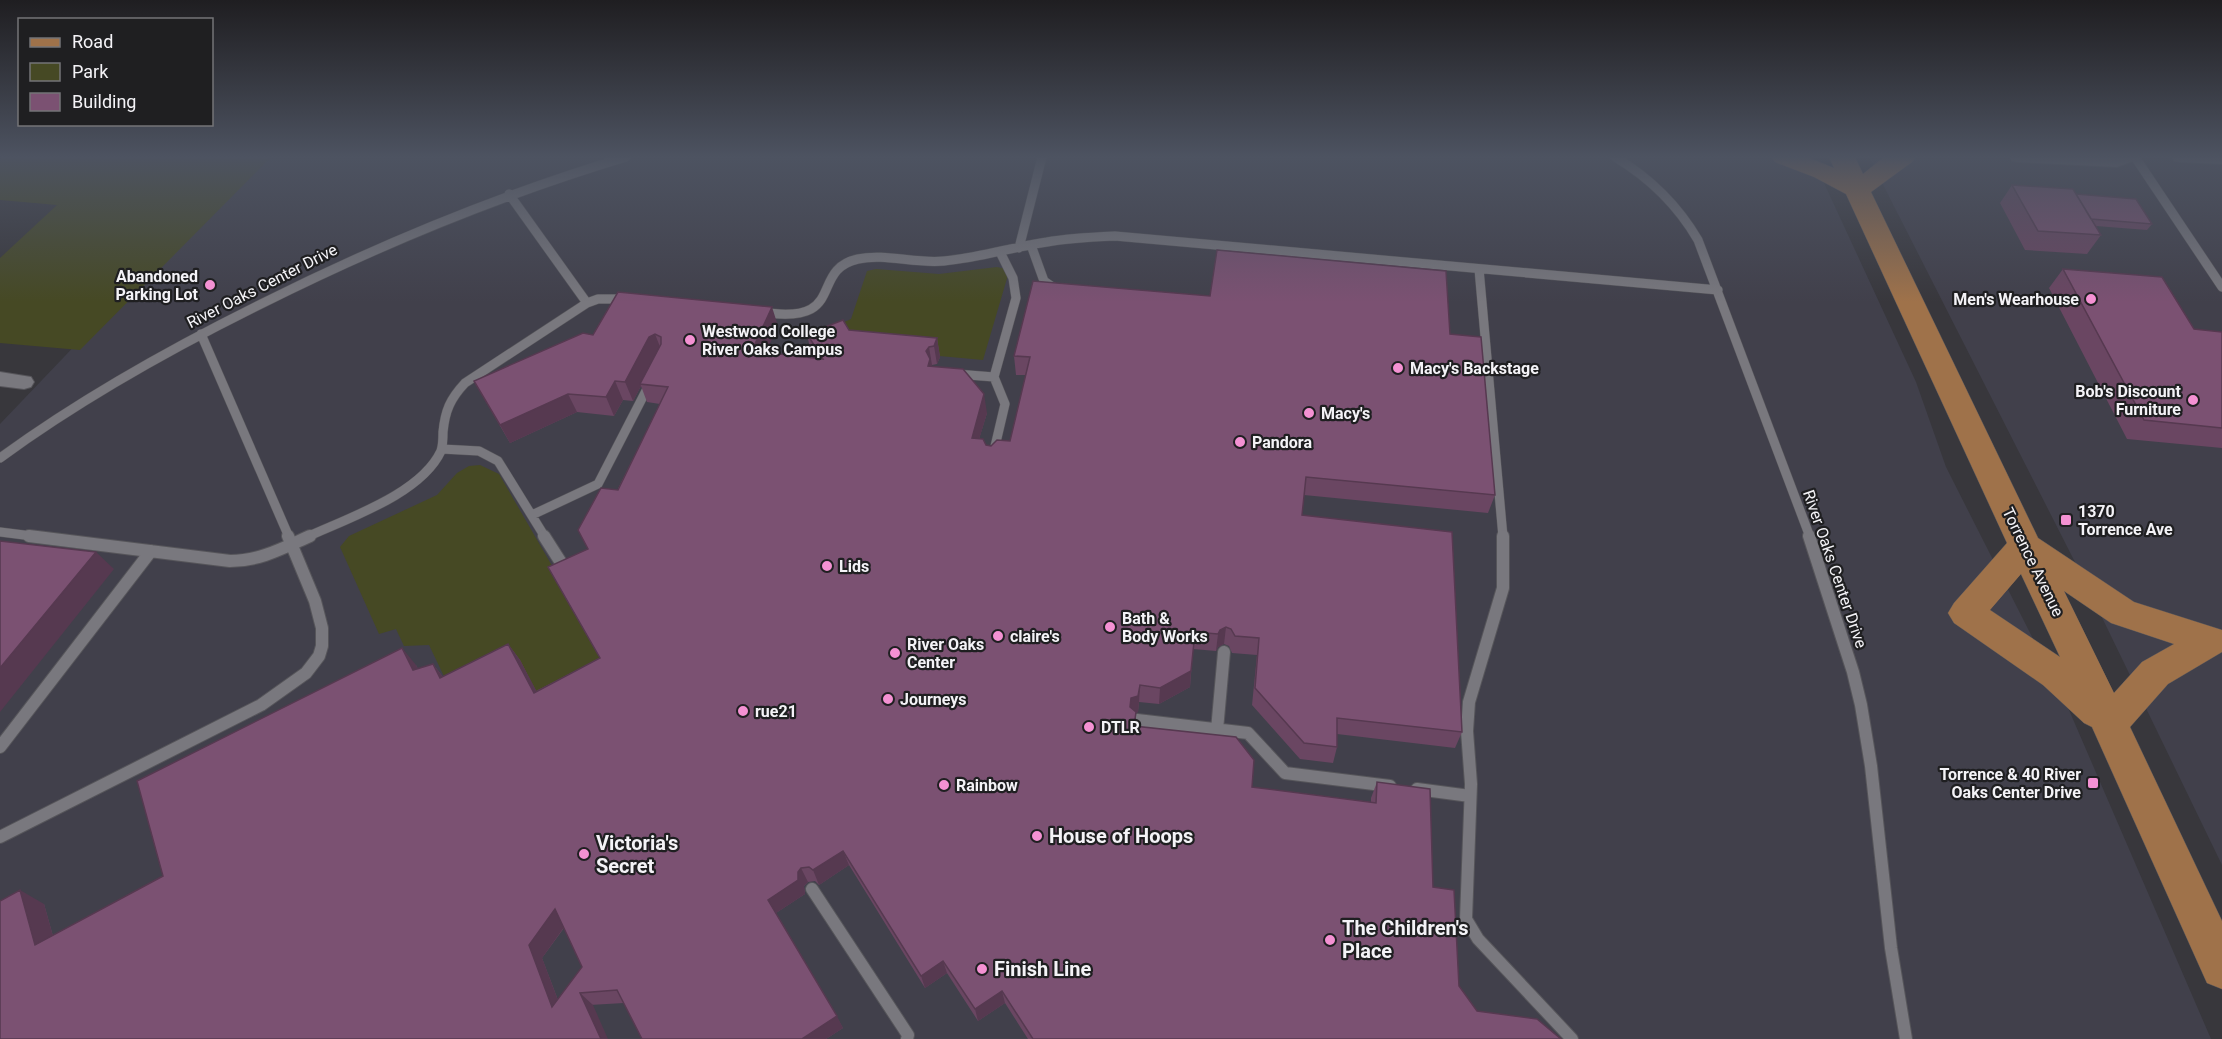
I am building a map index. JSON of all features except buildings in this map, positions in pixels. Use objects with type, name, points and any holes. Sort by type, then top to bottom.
[{"type":"main road","name":"Torrence Avenue","points":[[1865,205],[2110,724],[2222,968]]},
{"type":"main road","points":[[2025,546],[2123,613],[2211,641],[2155,673],[2110,724],[2056,674],[1966,612],[2025,546]]},
{"type":"street","points":[[0,379],[24,382]]},
{"type":"lane","name":"River Oaks Center Drive","points":[[0,458],[136,368],[319,274],[424,226],[478,205]]},
{"type":"lane","points":[[517,205],[587,303]]},
{"type":"lane","points":[[1019,248],[1030,205]]},
{"type":"lane","name":"River Oaks Center Drive","points":[[1676,205],[1698,240],[1718,290],[1819,565],[1861,705],[1871,766],[1891,948],[1906,1039]]},
{"type":"lane","points":[[2167,205],[2222,287]]},
{"type":"lane","points":[[745,311],[789,315],[812,311],[823,299],[832,274],[850,261],[881,258],[923,262],[949,261],[1071,239],[1115,237],[1718,290]]},
{"type":"lane","points":[[1031,245],[1044,281],[1054,289],[1067,293]]},
{"type":"lane","points":[[992,458],[1005,404],[994,377],[1016,298],[1013,278],[1000,252]]},
{"type":"lane","points":[[1479,269],[1503,538],[1503,579],[1496,613],[1469,702],[1467,731],[1470,796],[1465,899],[1467,919],[1478,939],[1572,1039]]},
{"type":"lane","points":[[0,532],[246,561],[264,557],[403,492],[427,473],[442,449],[445,411],[453,396],[465,383],[587,303],[598,299],[638,300]]},
{"type":"lane","points":[[0,837],[261,705],[294,683],[314,665],[322,646],[322,626],[292,544],[201,334]]},
{"type":"lane","points":[[532,515],[598,484],[656,370]]},
{"type":"lane","points":[[947,373],[994,377]]},
{"type":"lane","points":[[442,449],[490,454],[498,460],[567,572]]},
{"type":"lane","points":[[0,747],[151,551]]},
{"type":"lane","points":[[1217,730],[1224,652]]},
{"type":"lane","points":[[1137,720],[1248,733],[1285,773],[1470,796]]},
{"type":"lane","points":[[812,889],[908,1035],[907,1039]]},
{"type":"shaded area","name":"River Oaks Center","points":[[209,205],[1834,205],[1916,382],[1946,467],[2069,710],[2211,1039],[0,1039],[0,424]]},
{"type":"shaded area","points":[[1894,205],[2222,205],[2222,865],[2079,570]]},
{"type":"green space","points":[[56,205],[223,205],[80,350],[0,343],[0,258]]},
{"type":"green space","points":[[997,267],[1006,269],[1008,275],[983,360],[853,348],[831,328],[851,319],[867,271],[876,269],[939,274]]},
{"type":"green space","points":[[480,465],[499,474],[562,583],[610,675],[546,709],[453,695],[429,645],[404,646],[396,629],[379,634],[340,547],[349,536],[437,495],[457,473],[469,466]]},
{"type":"place","name":"Abandoned Parking Lot","points":[[210,285]]},
{"type":"place","name":"Men's Wearhouse","points":[[2091,299]]},
{"type":"place","name":"Westwood College River Oaks Campus","points":[[690,340]]},
{"type":"place","name":"Macy's Backstage","points":[[1398,368]]},
{"type":"place","name":"Bob's Discount Furniture","points":[[2193,400]]},
{"type":"place","name":"Macy's","points":[[1309,413]]},
{"type":"place","name":"Pandora","points":[[1240,442]]},
{"type":"place","name":"1370 Torrence Ave","points":[[2066,520]]},
{"type":"place","name":"Lids","points":[[827,566]]},
{"type":"place","name":"Bath & Body Works","points":[[1110,627]]},
{"type":"place","name":"claire's","points":[[998,636]]},
{"type":"place","name":"River Oaks Center","points":[[895,653]]},
{"type":"place","name":"Journeys","points":[[888,699]]},
{"type":"place","name":"rue21","points":[[743,711]]},
{"type":"place","name":"DTLR","points":[[1089,727]]},
{"type":"place","name":"Torrence & 40 River Oaks Center Drive","points":[[2093,783]]},
{"type":"place","name":"Rainbow","points":[[944,785]]},
{"type":"place","name":"House of Hoops","points":[[1037,836]]},
{"type":"place","name":"Victoria's Secret","points":[[584,854]]},
{"type":"place","name":"The Children's Place","points":[[1330,940]]},
{"type":"place","name":"Finish Line","points":[[982,969]]}]
